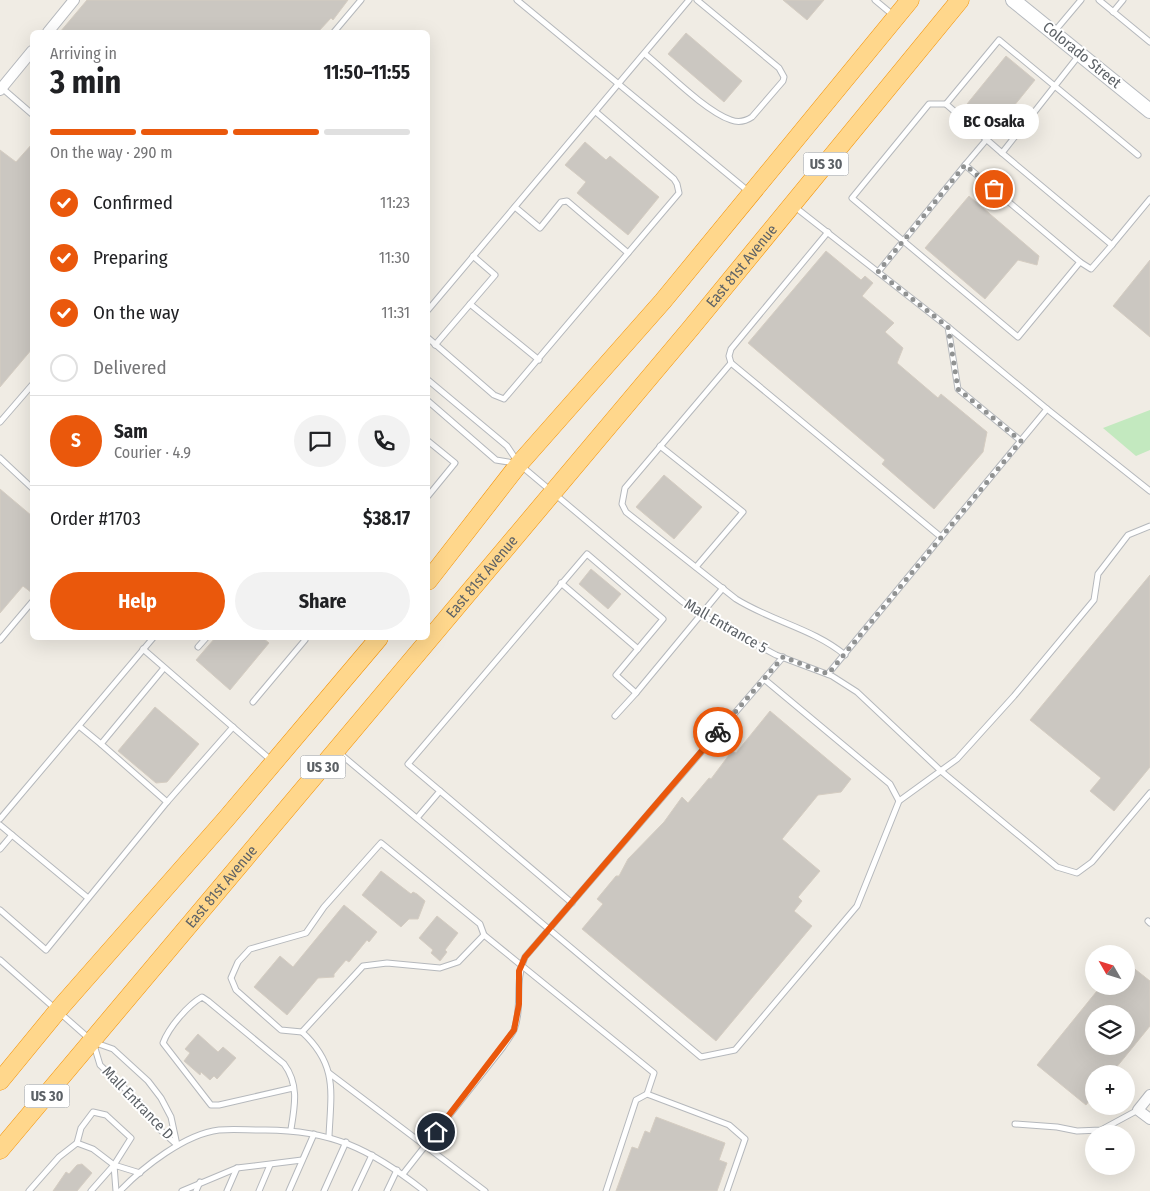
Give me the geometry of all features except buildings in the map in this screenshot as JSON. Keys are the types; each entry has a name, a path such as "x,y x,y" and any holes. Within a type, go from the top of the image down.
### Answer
{"highway":[{"name":"US 30","path":"430,578 520,464 662,301 910,0"},
{"name":"East 81st Avenue","path":"430,639 792,205 960,0"},
{"name":"US 30","path":"0,1081 58,1009 378,640"},
{"name":"East 81st Avenue","path":"0,1150 93,1042 429,640"}],"street":[{"path":"50,30 74,0"},
{"name":"Colorado Street","path":"1013,0 1150,111"},
{"path":"1,89 30,53"},
{"path":"1150,1095 1138,1110 1150,1119"}],"lane":[{"path":"336,30 361,0"},
{"path":"518,0 750,194"},
{"path":"430,308 689,0"},
{"path":"645,54 717,114 732,121 746,121 752,117 784,82 784,77 779,68 697,0"},
{"path":"875,0 896,17"},
{"path":"1053,32 1081,0"},
{"path":"1099,0 1150,42"},
{"path":"1114,12 1123,0"},
{"path":"946,104 999,40 1138,155"},
{"path":"1002,152 1080,54"},
{"path":"1,89 30,112"},
{"path":"1080,262 1018,337 852,198 929,104 946,104 1112,245"},
{"path":"430,340 499,398 508,396 679,193 674,179 596,112"},
{"path":"878,272 986,139"},
{"path":"965,165 1080,262 1091,269 1150,199"},
{"path":"515,207 540,228 561,202 567,201 628,253"},
{"path":"792,205 948,327 1150,491"},
{"path":"828,232 731,349 729,356 731,363 941,537"},
{"path":"435,345 495,275 472,256"},
{"path":"470,304 538,360"},
{"path":"948,327 958,389 1021,441"},
{"path":"731,363 625,488 622,504 626,512 754,610 813,634 832,644 846,655"},
{"name":"Mall Entrance 5","path":"430,382 508,446 520,464 683,602 701,615 783,657 828,674 857,692 942,771 1057,866 1077,874 1092,862 1150,793"},
{"path":"0,422 30,387"},
{"path":"430,402 496,460 520,464"},
{"path":"828,674 846,655 1047,409"},
{"path":"430,443 455,463 430,494"},
{"path":"660,446 743,512 696,567"},
{"path":"0,458 30,486"},
{"path":"336,751 701,1057 735,1050 857,906 899,800 942,771 956,759 1014,696 1094,600 1098,574 1128,535 1150,526"},
{"path":"572,903 408,764 586,554 663,619 616,674 636,693"},
{"path":"561,583 638,648"},
{"path":"615,716 723,588"},
{"path":"0,640 30,604"},
{"path":"0,819 150,640"},
{"path":"198,647 204,640"},
{"path":"252,702 303,640"},
{"path":"143,649 274,762"},
{"path":"403,1174 503,1047 514,1030 519,1004 519,971 525,957 783,657"},
{"path":"101,744 164,668"},
{"path":"764,679 890,784 899,800"},
{"path":"79,726 167,802"},
{"path":"0,910 46,950 167,802 233,727"},
{"path":"417,818 440,791"},
{"path":"0,825 88,898"},
{"path":"0,849 12,835"},
{"path":"329,1136 331,1089 329,1074 327,1063 316,1044 302,1032 282,1030 236,990 231,978 238,962 250,950 306,933 324,907 381,843 480,924 484,935 654,1073 646,1094 636,1100 606,1191"},
{"path":"302,1032 363,966 387,963 440,968 458,962 484,935"},
{"name":"Mall Entrance D","path":"0,960 58,1009 93,1042 113,1049 148,1081 162,1098 172,1117 177,1145"},
{"path":"291,1129 295,1105 294,1088 293,1076 284,1064 202,997 195,1000 166,1036 163,1043 211,1105 219,1105 294,1088"},
{"name":"Mall Entrance D","path":"93,1042 100,1065 141,1104 157,1127 177,1145"},
{"path":"329,1074 486,1191"},
{"path":"646,1094 729,1125 745,1139 727,1191"},
{"path":"1015,1124 1078,1131 1100,1130 1138,1110"},
{"path":"29,1191 58,1157 77,1142 81,1128 93,1112 106,1115 131,1138 114,1165 92,1191"},
{"path":"118,1191 177,1145 218,1130 291,1129 329,1136 346,1142 397,1170 420,1190"},
{"path":"289,1191 314,1134"},
{"path":"77,1142 93,1149 114,1165 140,1173"},
{"path":"324,1191 346,1142"},
{"path":"355,1191 372,1155"},
{"path":"182,1191 237,1168 302,1160"},
{"path":"114,1165 118,1191"},
{"path":"259,1191 270,1165"},
{"path":"227,1191 237,1168"},
{"path":"387,1191 397,1170"},
{"path":"196,1191 200,1182"}],"green space":[{"path":"1150,410 1150,450 1136,456 1103,428"}],"way so far":[{"path":"718,732 783,657 828,674 846,655 1021,441 958,389 948,327 878,272 965,165 994,189"}],"place":[{"name":"BC Osaka","path":"994,189"}],"route":[{"path":"436,1132 503,1047 514,1030 519,1004 519,971 525,957 718,732"}]}
